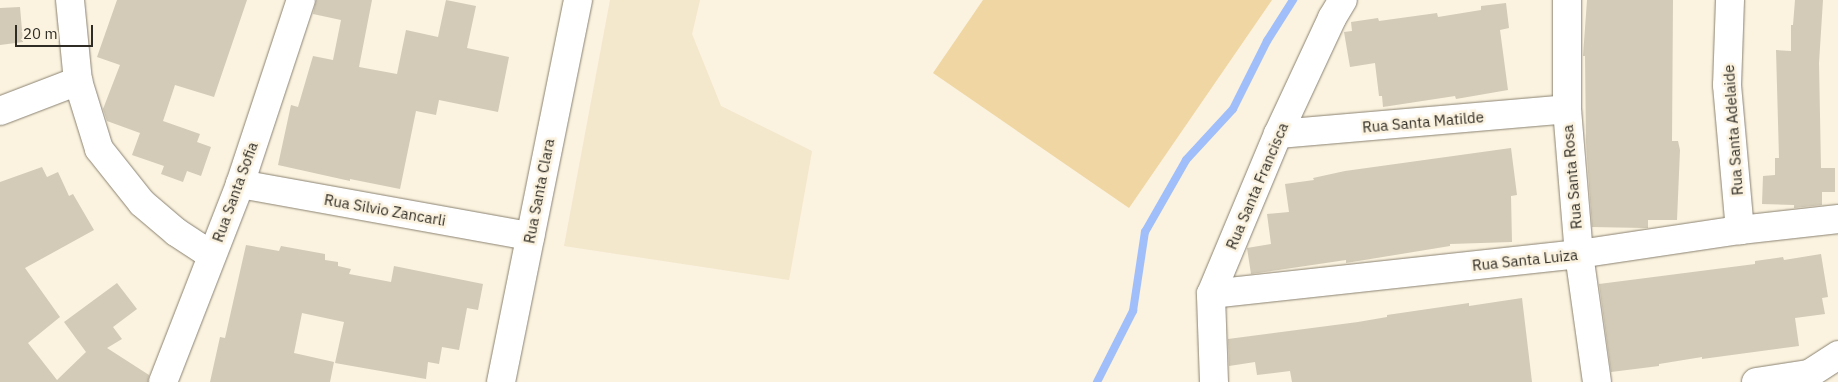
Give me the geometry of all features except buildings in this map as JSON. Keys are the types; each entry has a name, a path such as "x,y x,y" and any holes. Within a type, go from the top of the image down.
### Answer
{"street":[{"path":"70,0 78,81 99,149 142,203 176,232 211,255"},
{"name":"Rua Santa Sofia","path":"163,382 240,184 300,0"},
{"name":"Rua Santa Clara","path":"501,382 578,0"},
{"name":"Rua Santa Francisca","path":"1214,382 1211,294 1278,134 1342,0"},
{"name":"Rua Santa Rosa","path":"1567,0 1567,109 1579,254 1597,382"},
{"name":"Rua Santa Adelaide","path":"1730,0 1727,85 1740,230"},
{"path":"0,112 78,81"},
{"name":"Rua Santa Matilde","path":"1278,134 1567,109"},
{"name":"Rua Silvio Zancarli","path":"240,184 530,236"},
{"name":"Rua Santa Luiza","path":"1211,294 1579,254 1740,230 1838,219"},
{"path":"1756,382 1809,374 1838,355"}],"shaded area":[{"path":"610,0 700,0 692,34 721,106 812,151 789,280 564,246"},
{"path":"983,0 1272,0 1129,208 933,73"}],"waterway":[{"path":"1097,382 1133,311 1145,232 1186,160 1233,109 1267,41 1293,0"}]}
